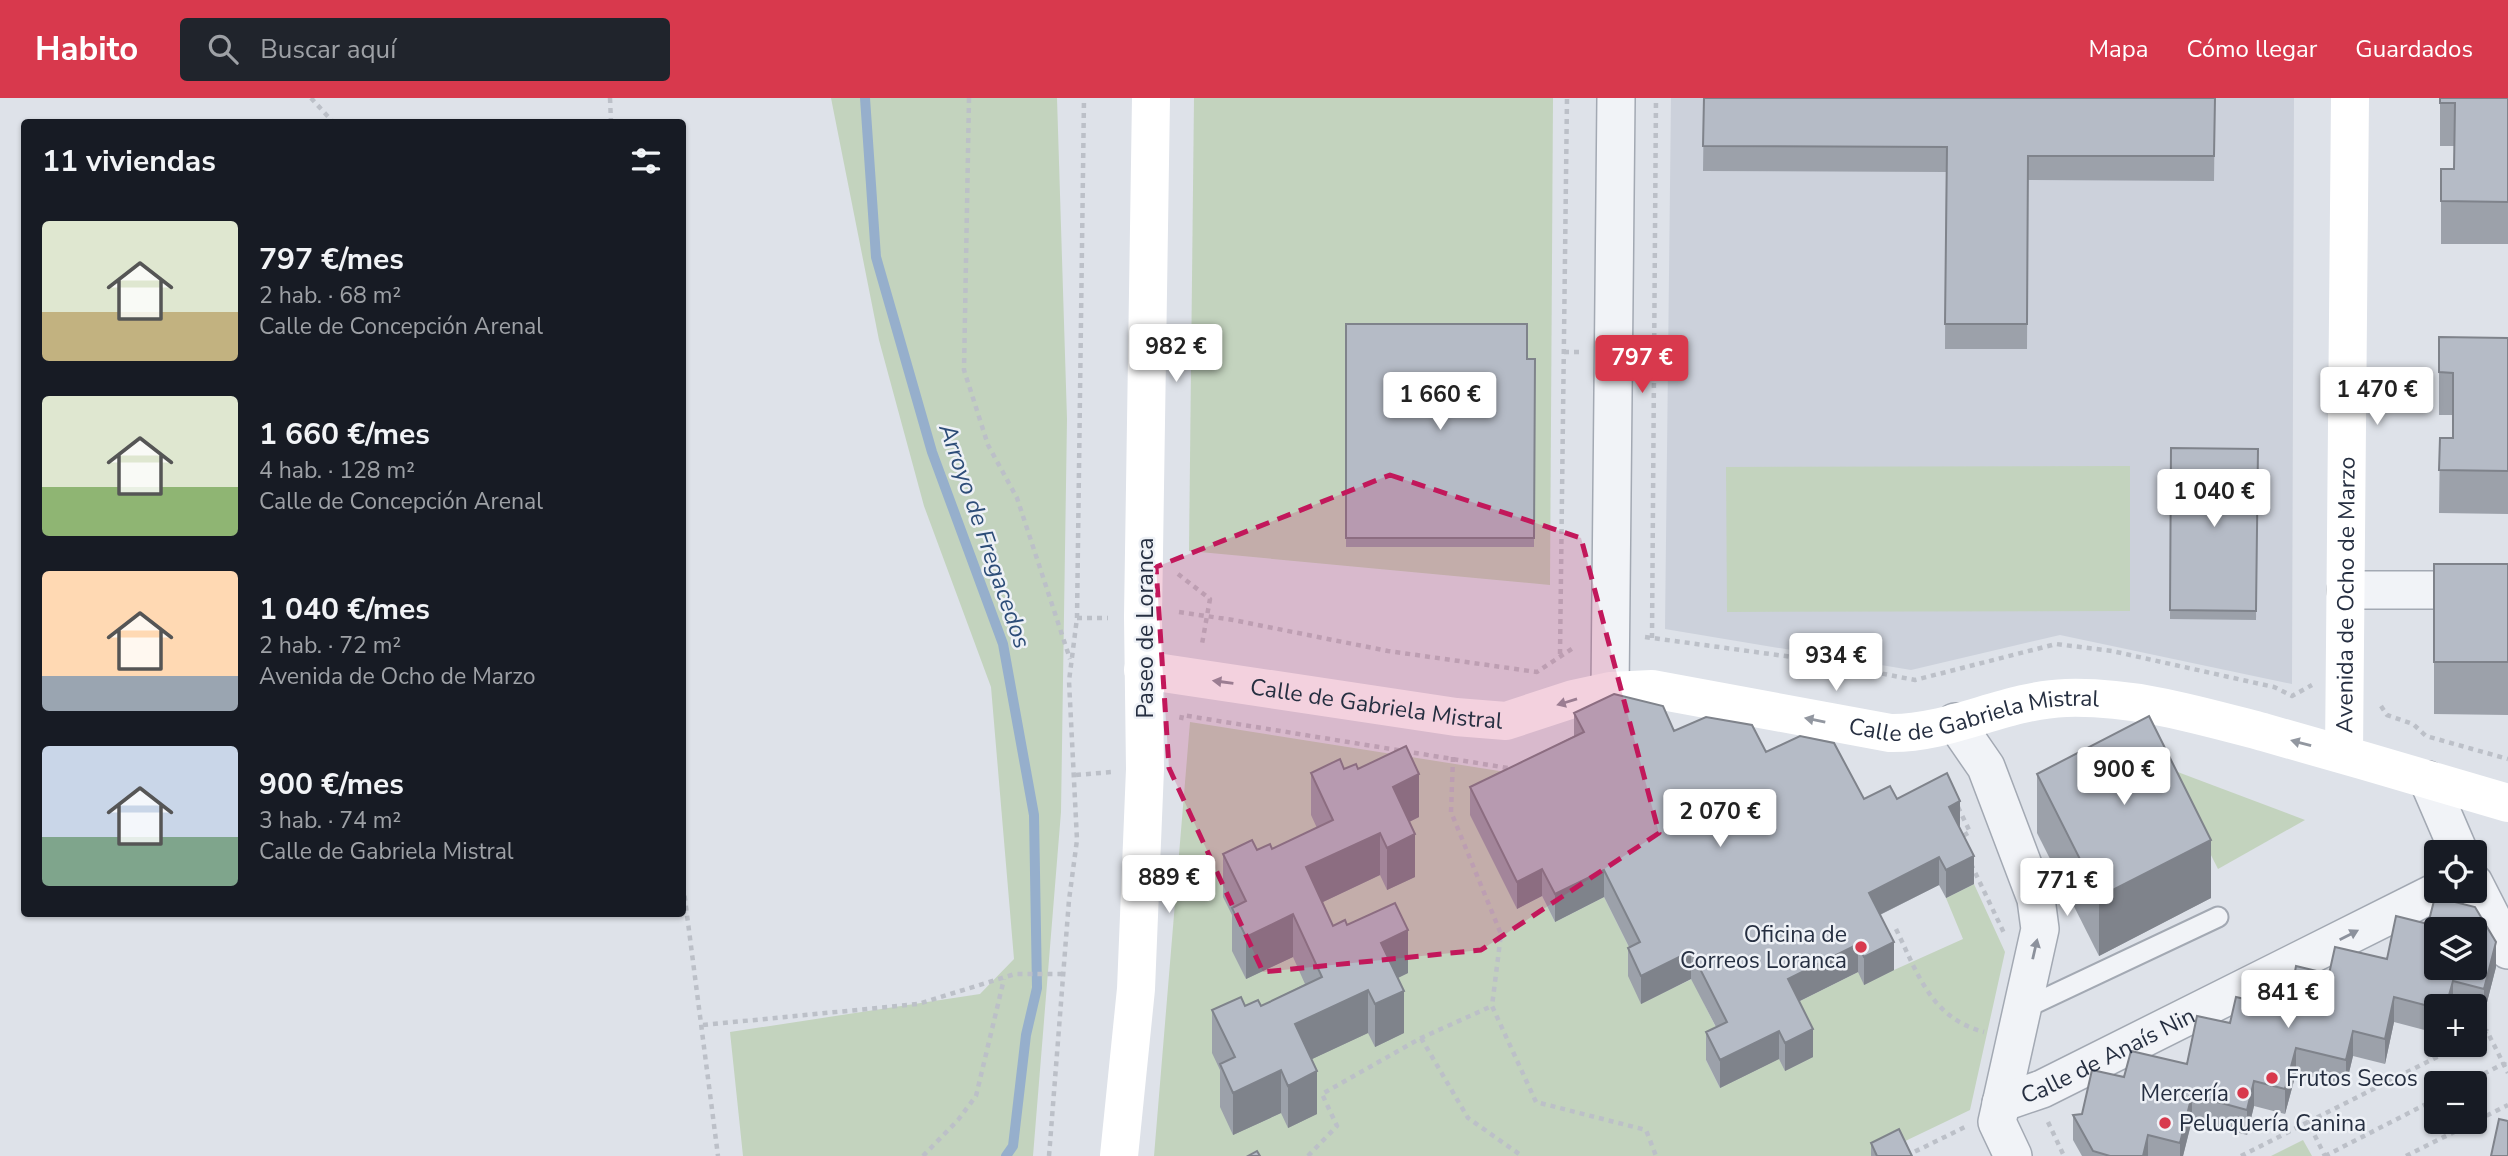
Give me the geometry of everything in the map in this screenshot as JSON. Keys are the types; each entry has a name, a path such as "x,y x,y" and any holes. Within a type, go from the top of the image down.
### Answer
{"street":[{"name":"Paseo de Loranca","path":"1119,1156 1136,989 1145,769 1143,617 1151,98"},
{"path":"1610,691 1616,98"},
{"name":"Avenida de Ocho de Marzo","path":"2344,754 2350,98"},
{"path":"2346,590 2508,590"},
{"name":"Calle de Gabriela Mistral","path":"1143,670 1456,717 1506,721 1573,699 1610,691 1653,689 1890,733 1915,733 2028,703 2065,698 2149,703 2344,754 2508,803"},
{"name":"Calle de Anaís Nin","path":"1955,722 1986,767 2036,899 2040,929 2018,1025 1981,1121"},
{"path":"2428,780 2454,840"},
{"name":"Calle de Anaís Nin","path":"1981,1121 2424,898"},
{"path":"2484,903 2508,950"},
{"name":"Calle de Anaís Nin","path":"1981,1121 2013,1156"}],"lane":[{"path":"2018,1025 2218,917"}],"path":[{"path":"312,98 330,119"},
{"path":"610,98 611,119"},
{"path":"969,98 964,370 988,445 1017,498 1072,663"},
{"path":"1049,1156 1069,900 1077,840 1076,775 1070,722 1077,618 1084,98"},
{"path":"1560,655 1567,98"},
{"path":"1652,638 1656,98"},
{"path":"1077,618 1143,617 1171,611 1233,620 1388,651 1537,672 1560,655 1611,632 1807,659 1915,680 2056,643 2112,651 2274,687 2292,696 2311,685 2345,678 2362,682 2387,715 2413,724 2426,736 2508,759"},
{"path":"1456,717 1451,813 1501,934 1492,1006 1536,1102 1646,1130 1656,1156"},
{"path":"1954,798 1970,832 1959,837 1965,850"},
{"path":"1970,862 2005,936"},
{"path":"686,905 718,1156"},
{"path":"1896,929 1930,999 1961,1026 2018,1025"},
{"path":"703,1026 918,1004 1015,974 1065,974"},
{"path":"923,1156 958,1121 976,1096 990,1024 1004,978"},
{"path":"1308,1156 1337,1126 1322,1094 1421,1038 1492,1006"},
{"path":"2487,1031 2508,1073"},
{"path":"1421,1038 1468,1118 1522,1156"},
{"path":"2241,1156 2436,1057"},
{"path":"2487,1074 2506,1065"},
{"path":"2308,1122 2325,1156 2424,1105"},
{"path":"2406,1156 2508,1105"},
{"path":"1906,1156 1981,1121"}],"highlighted area":[{"path":"1390,475 1581,538 1659,833 1481,950 1263,972 1169,768 1156,567"}],"shaded area":[{"path":"1671,98 2294,98 2292,684 2060,635 1911,670 1665,629"}],"green space":[{"path":"831,98 1057,98 1067,419 1061,812 1033,1156 743,1156 730,1032 980,994 1014,959 991,687 924,506 879,340"},
{"path":"1194,98 1553,98 1550,585 1189,551"},
{"path":"2130,466 2130,611 1727,612 1726,467"},
{"path":"1190,722 1512,773 1517,909 1542,896 1555,922 1604,897 1640,969 1641,1003 1692,979 1727,1050 1706,1060 1720,1088 1788,1007 1858,972 1894,970 1963,939 1946,898 1974,884 2005,952 1970,1110 1874,1156 1154,1156"},
{"path":"2167,768 2305,820 2218,869"},
{"path":"2303,1140 2312,1156 2271,1156"}],"building":[{"path":"1704,98 2215,98 2214,156 2028,156 2027,324 1945,324 1947,147 1703,146"},
{"path":"2440,98 2508,98 2508,202 2441,201 2441,169 2454,169 2455,103 2440,103"},
{"path":"1346,324 1527,324 1527,359 1535,359 1534,538 1346,538"},
{"path":"2439,337 2508,338 2508,471 2439,470 2440,438 2453,438 2453,373 2439,372"},
{"path":"2171,448 2258,449 2256,611 2170,610"},
{"path":"2434,564 2508,564 2508,662 2434,662"},
{"path":"1614,694 1663,706 1674,731 1706,717 1752,725 1766,752 1800,736 1834,743 1864,799 1890,786 1897,799 1947,773 1960,801 1949,807 1974,856 1946,870 1939,857 1869,893 1894,942 1864,957 1858,944 1788,979 1813,1029 1785,1043 1779,1031 1720,1060 1706,1032 1727,1022 1691,951 1641,976 1628,948 1640,942 1604,870 1555,894 1542,869 1517,882 1470,787 1584,732 1574,713"},
{"path":"2149,716 2211,840 2099,897 2037,774"},
{"path":"1406,746 1419,774 1393,787 1415,834 1387,848 1380,833 1306,867 1333,926 1345,920 1347,925 1395,903 1408,930 1381,943 1404,991 1375,1004 1368,990 1295,1024 1317,1071 1288,1086 1281,1070 1233,1093 1220,1064 1235,1057 1212,1010 1241,997 1245,1006 1258,1000 1261,1006 1322,977 1293,914 1246,937 1232,908 1246,901 1223,854 1252,840 1257,850 1270,844 1272,849 1333,820 1311,773 1340,759 1344,769 1356,764 1358,769"},
{"path":"2433,903 2459,903 2475,907 2481,917 2430,917"},
{"path":"2396,916 2424,923 2424,980 2486,980 2484,989 2453,981 2449,994 2424,994 2424,1005 2394,997 2385,1039 2353,1031 2346,1060 2296,1048 2285,1089 2254,1081 2247,1110 2192,1095 2180,1143 2148,1135 2143,1156 2110,1156 2093,1151 2073,1115 2082,1114 2092,1070 2124,1077 2131,1051 2187,1064 2197,1016 2230,1023 2236,997 2288,1009 2296,966 2329,974 2335,947 2387,959"},
{"path":"2487,927 2496,942 2487,977"},
{"path":"2499,1119 2508,1121 2508,1156 2491,1156"},
{"path":"1899,1129 1912,1156 1877,1156 1871,1143"}],"waterway":[{"name":"Arroyo de Fregacedos","path":"865,98 876,257 932,452 1003,644 1034,815 1037,988 1026,1035 1013,1146 1006,1156"}],"place":[{"name":"Oficina de Correos Loranca","path":"1861,947"},
{"name":"Frutos Secos","path":"2272,1078"},
{"name":"Mercería","path":"2243,1093"},
{"name":"Peluquería Canina","path":"2165,1123"}]}
